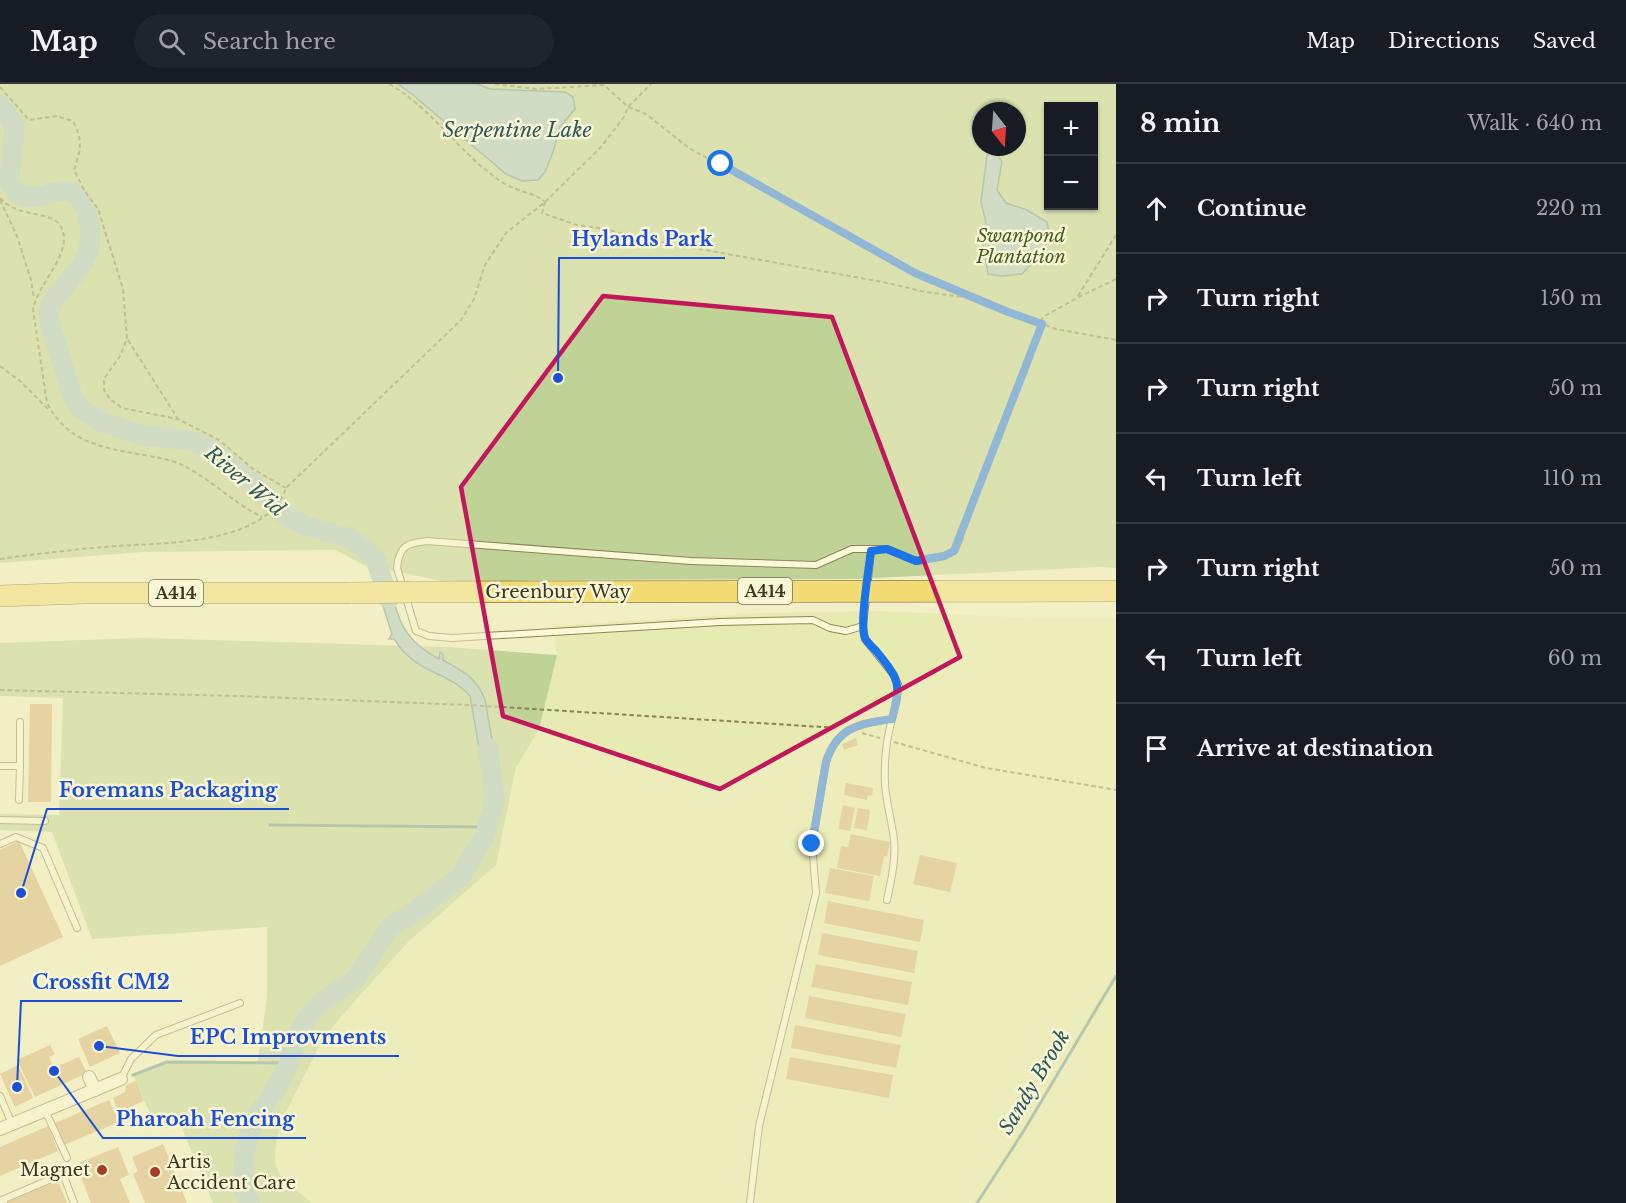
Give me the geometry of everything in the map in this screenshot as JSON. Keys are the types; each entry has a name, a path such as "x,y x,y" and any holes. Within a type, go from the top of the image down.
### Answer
{"highway":[{"name":"Greenbury Way","path":"0,596 84,593 1116,591"}],"street":[{"path":"89,1077 94,1090"},
{"path":"0,1129 121,1079"}],"lane":[{"path":"864,626 846,631 830,628 813,620 732,621 452,638 429,636 416,631 397,568 398,558 410,543 427,541 691,561 816,565 852,549 871,551 887,549 916,561 931,559 954,551 960,538"},
{"path":"871,551 866,591 865,639 894,675 899,687 886,740 885,786 894,842 892,879 887,900"},
{"path":"750,1203 759,1126 816,893 812,844 826,762 830,750 847,729 892,719"},
{"path":"19,800 20,722"},
{"path":"0,766 20,766"},
{"path":"0,820 45,821"},
{"path":"0,844 16,837 43,848 77,928"},
{"path":"121,1079 131,1059 156,1035 240,1003"},
{"path":"0,1096 12,1124"},
{"path":"45,1110 67,1158"},
{"path":"4,1203 2,1200 63,1174 74,1203"}],"path":[{"path":"389,84 408,95 461,145 471,158 494,177 515,189 538,196 545,202"},
{"path":"495,84 536,89 604,85 628,107 646,114 689,148 915,273 1008,312 1056,329 1116,340"},
{"path":"0,559 210,538 240,529 264,517 283,497 286,488 460,320 474,299 485,265 506,233 545,202 601,147 624,117 628,107 651,84"},
{"path":"0,87 29,120 56,116 73,121 79,134 81,147 74,170 84,190 98,209 123,289 127,339 120,356 104,379 104,390 110,399 122,408 178,419 219,440 253,469 286,488"},
{"path":"0,199 12,208 26,213 51,217 56,220 63,232 65,242 62,251 34,299"},
{"path":"0,199 17,236 31,280 35,333 47,403 53,414"},
{"path":"545,202 542,213 577,225 828,273 888,282 926,292 977,299"},
{"path":"1077,298 1116,235"},
{"path":"960,538 1043,317 1116,279"},
{"path":"127,339 178,419"},
{"path":"0,366 20,381 64,428 79,439 181,464 251,512 264,517"},
{"path":"0,690 469,705 816,725 847,729 986,768 1116,790"}],"highlighted area":[{"path":"603,296 832,317 960,657 720,789 503,716 461,487"}],"green space":[{"name":"Swanpond Plantation","path":"0,84 1116,84 1116,568 855,579 538,580 451,583 364,565 335,550 143,552 0,563"},
{"path":"878,611 1056,619 1116,618 1116,1203 312,1203 282,1178 276,1166 277,1137 285,1114 324,1037 407,942 496,865 516,768 539,729 557,655 552,626 759,613"},
{"path":"141,638 448,647 557,655 539,729 516,768 496,865 408,942 324,1037 285,1114 277,1137 276,1166 282,1178 312,1203 213,1203 178,1119 156,1128 133,1074 165,1061 258,1061 267,996 267,927 92,939 52,832 0,830 0,814 59,815 63,698 0,696 0,643"}],"water":[{"name":"Serpentine Lake","path":"398,84 477,84 490,89 565,92 573,97 575,109 560,127 545,172 538,180 522,181 506,174"},
{"path":"987,156 999,156 1002,162 997,190 1006,203 1027,210 1047,222 1046,245 1022,274 1002,276 988,274 983,243 987,227 981,202"},
{"path":"387,574 397,613 407,633 425,651 439,659 440,652 443,654 443,660 468,676 478,686 485,700 498,773 484,776 470,696 455,683 421,666 403,651 394,639 389,639 392,634 373,575"}],"building":[{"path":"30,704 52,704 51,802 28,802"},
{"path":"856,738 858,745 844,750 842,744"},
{"path":"846,783 873,788 872,796 868,795 867,800 844,795"},
{"path":"843,805 855,808 850,831 838,829"},
{"path":"858,808 870,810 867,830 854,828"},
{"path":"851,834 890,842 887,857 884,856 880,876 837,868 841,846 848,847"},
{"path":"19,841 63,937 0,966 0,850"},
{"path":"920,855 957,863 950,892 913,884"},
{"path":"830,868 874,876 869,901 825,893"},
{"path":"828,901 924,920 920,942 824,923"},
{"path":"822,933 918,951 914,973 818,955"},
{"path":"816,964 912,982 908,1005 811,987"},
{"path":"809,996 906,1014 901,1037 805,1018"},
{"path":"795,1025 901,1045 896,1068 791,1048"},
{"path":"107,1026 120,1053 90,1067 78,1039"},
{"path":"50,1045 55,1054 49,1057 54,1068 79,1057 87,1073 35,1097 17,1060"},
{"path":"790,1057 893,1075 889,1098 786,1079"},
{"path":"18,1065 33,1098 15,1107 0,1074"},
{"path":"136,1081 144,1101 118,1112 113,1098 125,1092 126,1085"},
{"path":"109,1100 119,1122 64,1145 55,1123"},
{"path":"48,1126 58,1151 0,1176 0,1147"},
{"name":"Artis Accident Care","path":"163,1144 187,1203 145,1203 133,1174 138,1171 132,1157"},
{"name":"Magnet","path":"118,1147 129,1175 120,1179 130,1203 91,1203 76,1164"},
{"path":"58,1181 67,1203 4,1203"}],"waterway":[{"name":"River Wid","path":"0,105 15,126 9,182 15,191 22,196 29,197 73,192 83,203 89,223 91,237 89,249 78,270 51,304 49,313 50,324 73,398 80,408 104,423 145,436 188,440 206,446 245,476 289,518 310,527 349,538 364,548 376,561 389,599"},
{"name":"River Wid","path":"250,1203 243,1189 244,1154 247,1142 256,1118 278,1085 289,1063 297,1037 309,1015 320,1004 356,978 389,928 413,913 460,877 484,838 495,800 488,748"},
{"path":"270,825 489,827"},
{"name":"Sandy Brook","path":"977,1203 1023,1132 1116,976"},
{"path":"133,1075 167,1062 289,1063"}],"place":[{"name":"Hylands Park","path":"558,378"},
{"name":"Foremans Packaging","path":"21,893"},
{"name":"EPC Improvments","path":"99,1046"},
{"name":"Pharoah Fencing","path":"54,1071"},
{"name":"Crossfit CM2","path":"17,1087"},
{"name":"Magnet","path":"102,1170"},
{"name":"Artis Accident Care","path":"155,1172"}],"route":[{"path":"721,164 915,273 1042,324 954,551 944,556 916,561 887,549 871,551 864,609 865,639 894,675 899,687 895,709 892,719 847,729 830,750 812,844"}]}
